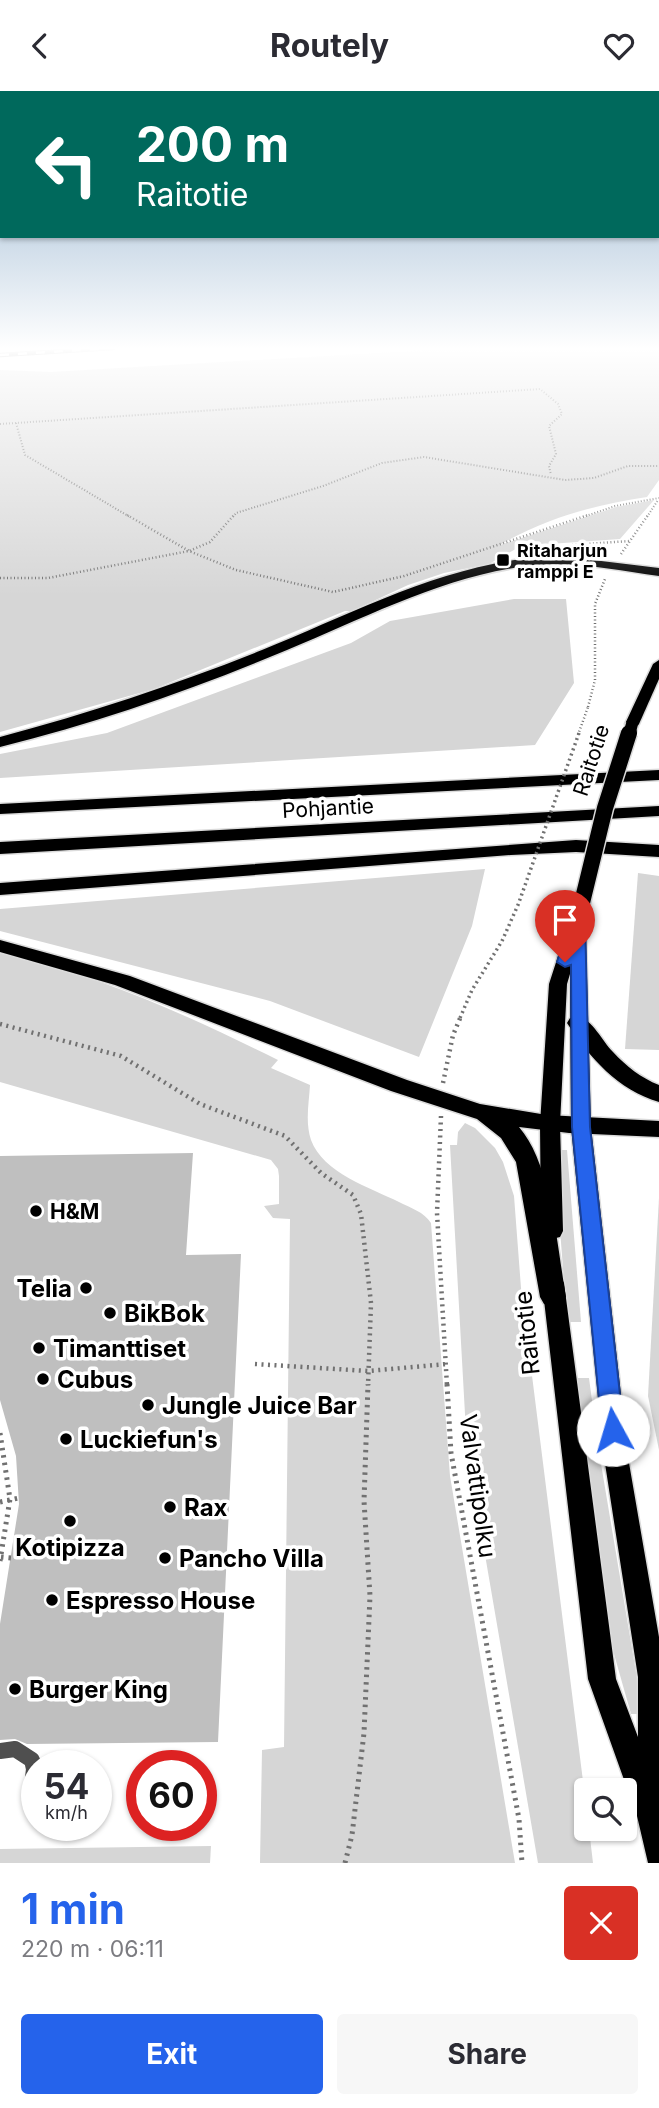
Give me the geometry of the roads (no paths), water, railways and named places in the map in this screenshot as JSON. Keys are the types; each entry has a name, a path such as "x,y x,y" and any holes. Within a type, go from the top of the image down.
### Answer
{"highway":[{"path":"0,742 139,703 281,648 389,602 471,573 499,566 561,559 659,569"},
{"name":"Pohjantie","path":"0,809 659,775"},
{"name":"Pohjantie","path":"0,848 659,811"},
{"path":"0,889 498,850 576,846 659,851"},
{"path":"0,946 53,958 143,987 375,1077 479,1111 550,1125 659,1129"},
{"path":"578,1023 608,1062 622,1075 659,1094"},
{"path":"479,1111 502,1124 525,1152 531,1171 553,1297"}],"main road":[{"name":"Raitotie","path":"659,664 632,724 605,808 578,919 558,984 550,1125 553,1297 602,1679 652,1816 659,1852"},
{"name":"Raitotie","path":"578,919 581,1127 616,1457 652,1678 652,1816"}],"lane":[{"path":"0,1751 15,1749 21,1753"}],"place":[{"name":"Ritaharjun ramppi E","path":"503,560"},
{"name":"H&M","path":"36,1211"},
{"name":"Telia","path":"86,1288"},
{"name":"BikBok","path":"110,1313"},
{"name":"Timanttiset","path":"39,1348"},
{"name":"Cubus","path":"43,1379"},
{"name":"Jungle Juice Bar","path":"148,1405"},
{"name":"Luckiefun's","path":"66,1439"},
{"name":"Rax","path":"170,1507"},
{"name":"Kotipizza","path":"70,1521"},
{"name":"Pancho Villa","path":"165,1558"},
{"name":"Espresso House","path":"52,1600"},
{"name":"Burger King","path":"15,1689"}]}
